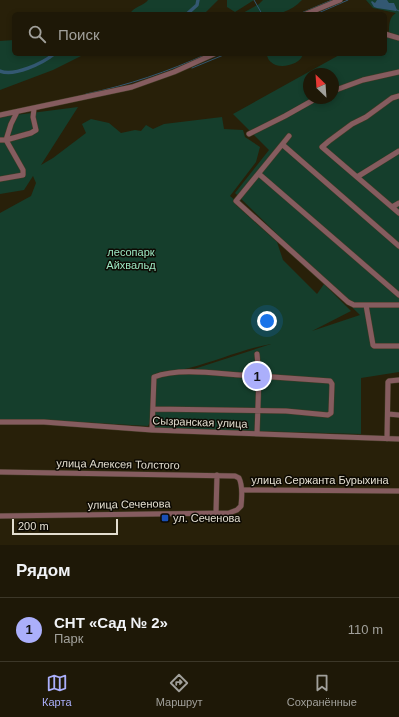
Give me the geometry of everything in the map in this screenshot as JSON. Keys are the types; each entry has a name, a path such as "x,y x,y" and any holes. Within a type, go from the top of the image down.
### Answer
{"street":[{"path":"311,12 340,0"},
{"path":"387,35 399,38"},
{"path":"0,116 132,87 174,72 210,56"},
{"path":"339,88 363,80 399,72"},
{"path":"399,96 392,98 366,117 348,127 322,147 399,213"},
{"path":"249,134 306,104"},
{"path":"0,140 6,140 34,132 37,126 33,117 34,109"},
{"path":"0,179 23,175 24,173 6,140 17,112"},
{"path":"289,136 236,201 348,302 354,305 399,305"},
{"path":"283,144 399,246"},
{"path":"357,177 399,151"},
{"path":"259,174 399,296"},
{"path":"392,207 399,203"},
{"path":"366,305 374,346 399,346"},
{"path":"257,354 259,376 257,434"},
{"path":"152,430 154,377 161,374 194,372 330,381 332,384 331,413 328,415 286,411 153,409"},
{"path":"387,439 388,382 399,380"},
{"path":"388,414 399,415"},
{"name":"Сызранская улица","path":"0,422 44,422 152,430 399,439"},
{"name":"улица Алексея Толстого","path":"0,472 235,476 239,478 242,490"},
{"path":"216,513 217,475"},
{"name":"улица Сеченова","path":"0,516 229,513 237,510 240,506 242,490"},
{"name":"улица Сержанта Бурыхина","path":"242,490 399,491"}],"green space":[{"path":"148,0 218,0 206,12 131,12"},
{"path":"227,0 254,0 235,12 227,7"},
{"path":"263,0 302,0 295,6 283,12 245,12"},
{"path":"366,0 399,0 399,36 389,32 389,24 396,13 373,8"},
{"name":"лесопарк Айхвальд","path":"387,36 399,39 399,372 361,378 361,434 150,428 150,422 148,426 46,420 0,421 0,213 31,196 36,183 33,176 24,190 0,194 0,117 78,107 41,165 53,158 86,133 82,124 91,119 109,123 121,133 135,130 141,131 146,125 153,129 164,124 222,117 224,129 243,130 245,137 260,147 256,162 230,196 236,201 236,205 277,242 283,260 317,294 324,284 351,311 312,331 360,315 235,193 269,150 233,114 303,75 303,104 339,104 339,68 316,68 337,56 387,56","holes":["271,344 191,370 153,375 162,372 189,368"]},
{"path":"12,40 12,56 81,56 53,70 0,90 0,41"},
{"path":"267,56 302,56 298,61 284,66 274,64"}],"water":[{"path":"377,0 387,0 389,3 394,3 397,10 374,7 371,2 372,1 375,3"}],"waterway":[{"path":"189,12 197,5 198,0"},
{"path":"254,0 261,12"},
{"path":"304,12 332,0"},
{"path":"321,12 348,0"},
{"path":"0,71 20,71 36,65 51,56"},
{"path":"86,94 148,77 202,56"},
{"path":"192,68 221,56"}],"place":[{"name":"СНТ «Сад № 2»","path":"257,376"},
{"name":"ул. Сеченова","path":"165,518"}]}
